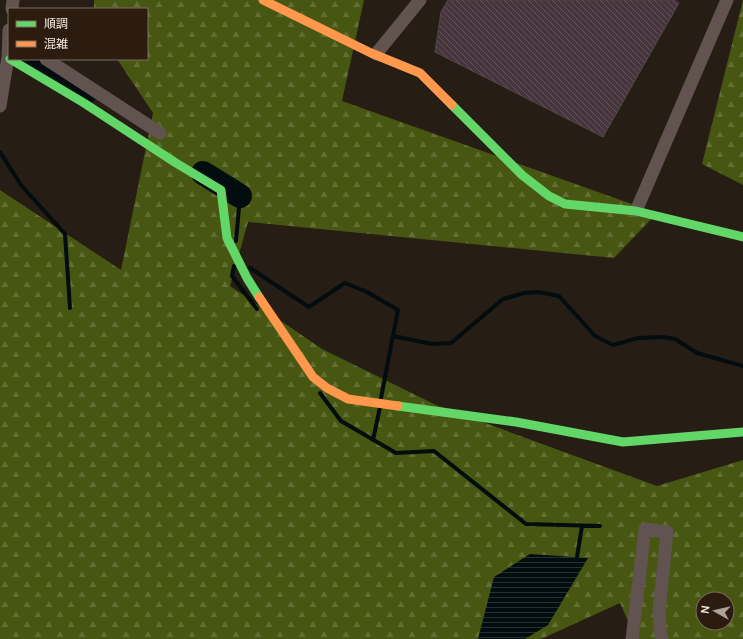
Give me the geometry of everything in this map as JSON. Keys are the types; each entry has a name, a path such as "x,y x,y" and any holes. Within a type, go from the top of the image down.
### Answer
{"street":[{"path":"263,0 376,54 420,73 522,175 549,196 564,204 636,211 743,237"},
{"path":"376,54 420,0"},
{"path":"636,211 727,0"},
{"path":"0,106 7,57 7,32"},
{"path":"12,60 84,103 176,163 221,190 227,238 247,278 313,377 327,388 348,399 516,422 624,442 743,432"},
{"path":"48,60 160,133"},
{"path":"632,639 645,529 667,532 659,611 662,639"}],"green space":[{"path":"94,0 364,0 342,101 657,213 614,258 248,222 230,286 322,349 436,405 657,486 743,460 743,639 636,639 620,603 541,639 0,639 0,190 121,270 153,113 118,60 148,60 148,8 94,8"},
{"path":"743,0 743,185 702,164"}],"shaded area":[{"path":"530,554 588,558 548,625 525,639 478,639 494,577"}],"building":[{"path":"448,0 674,0 679,3 603,137 435,52 441,12"}],"waterway":[{"path":"29,60 45,68 84,94"},
{"path":"0,152 21,185 65,234 70,308"},
{"path":"203,173 240,196"},
{"path":"236,241 240,196"},
{"path":"234,266 232,276 257,309"},
{"path":"250,268 309,307 345,283 367,292 398,310 381,398"},
{"path":"393,336 432,344 451,343 503,299 524,293 539,292 559,296 595,336 613,345 638,338 662,337 675,339 697,353 743,366"},
{"path":"320,393 341,421 396,453 434,451 526,524 600,526"},
{"path":"373,440 380,407"},
{"path":"577,557 582,526"}],"traffic: fast":[{"path":"12,60 84,103 176,163 221,190 227,238 247,278 259,297"},
{"path":"452,105 522,175 549,196 565,204 636,211 743,237"},
{"path":"398,406 516,422 623,442 743,432"}],"traffic: slow":[{"path":"263,0 371,53 420,73 452,105"},
{"path":"259,297 313,377 327,388 348,399 398,406"}]}
